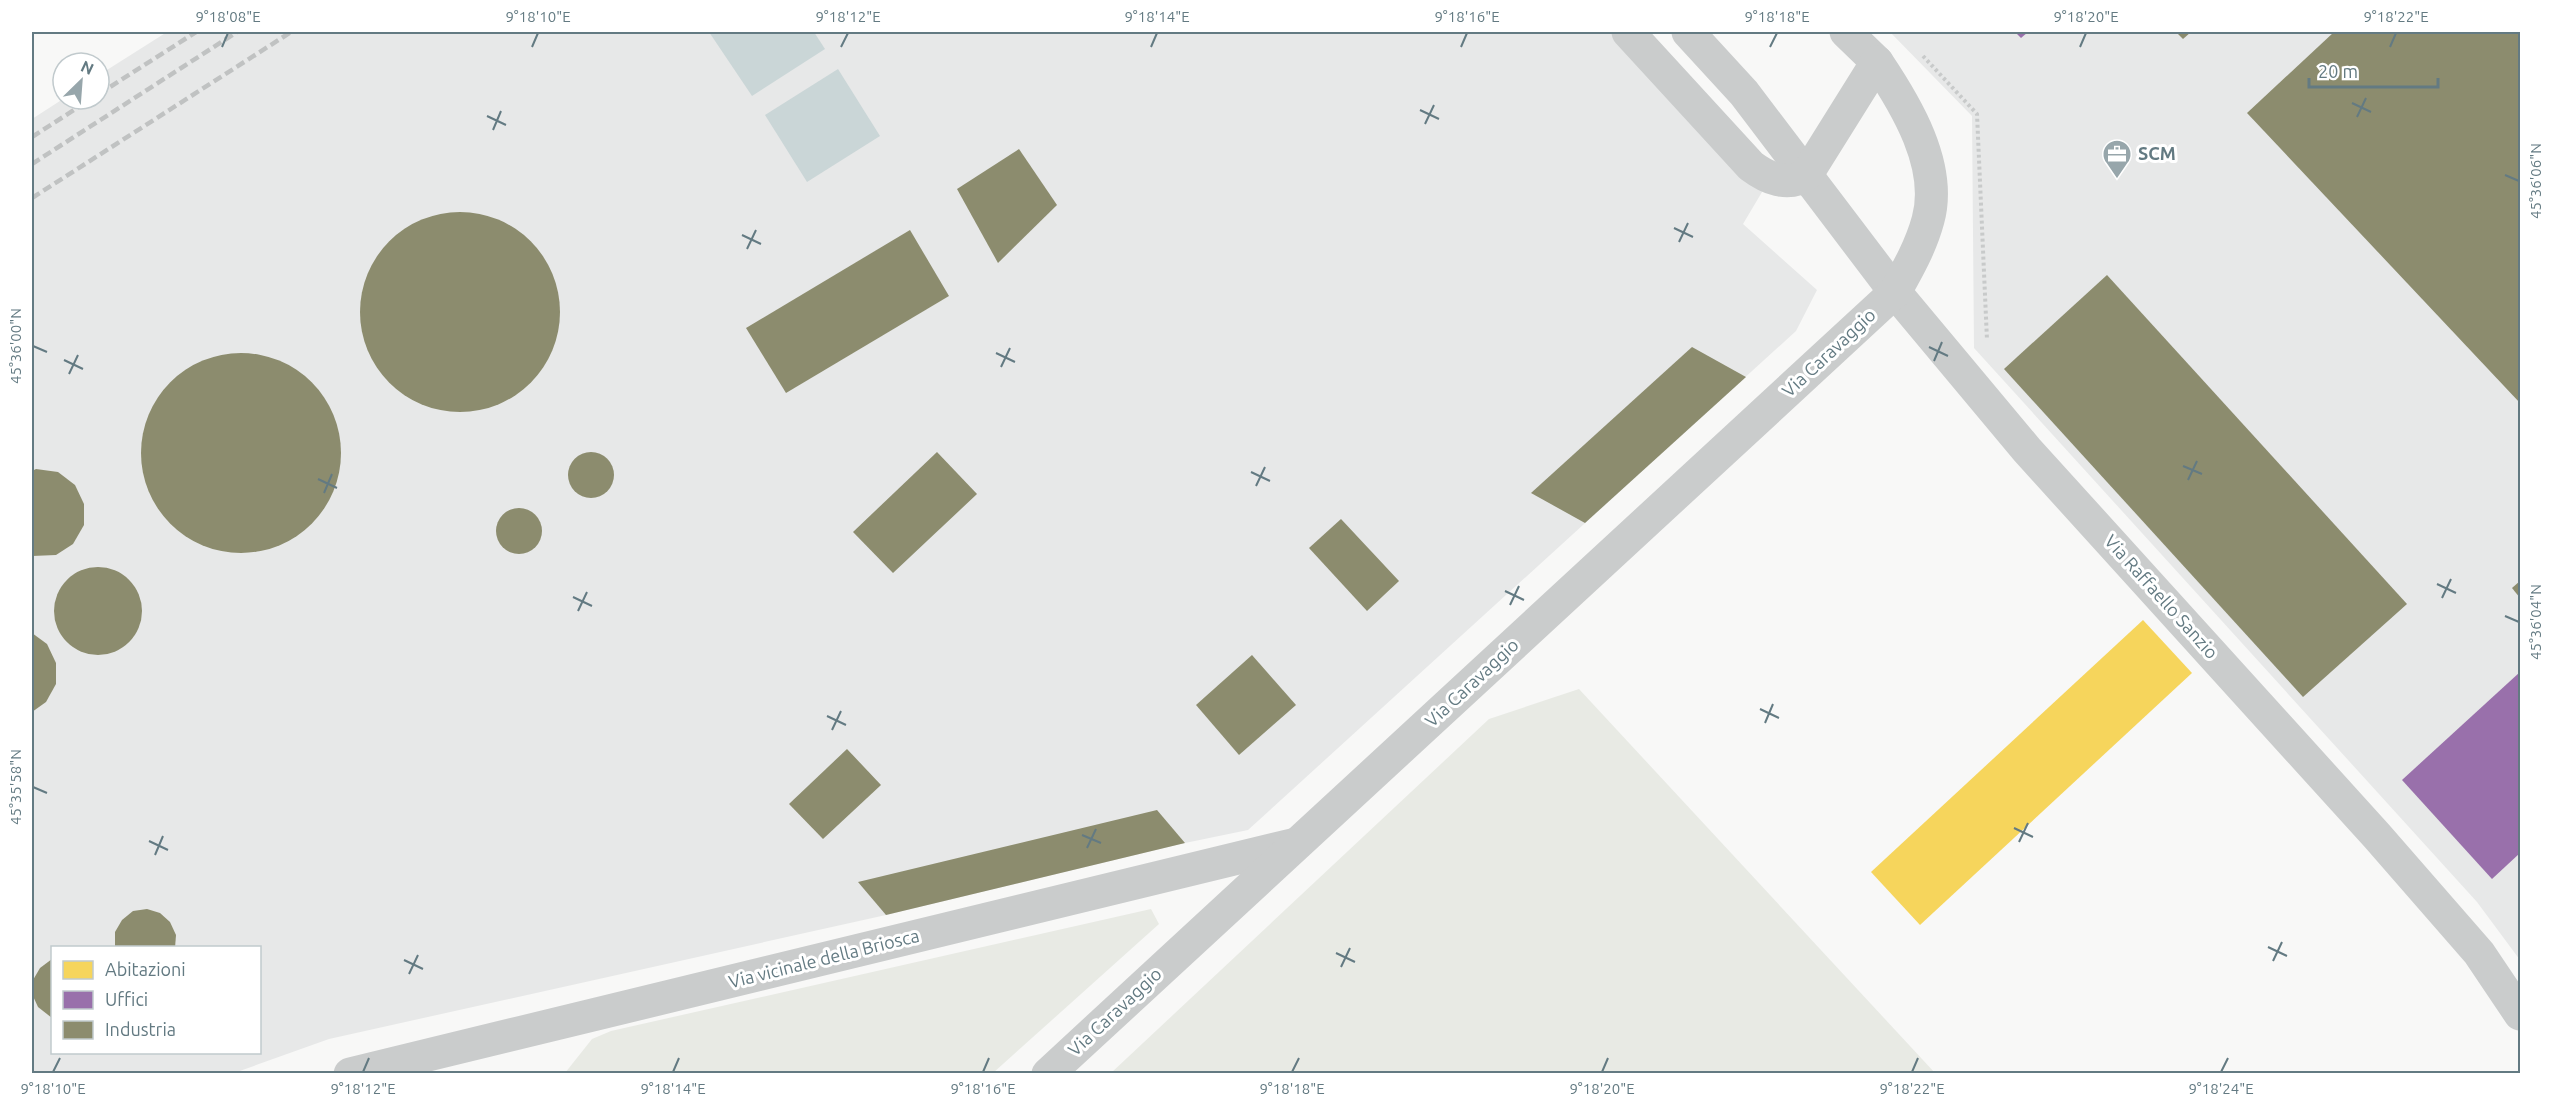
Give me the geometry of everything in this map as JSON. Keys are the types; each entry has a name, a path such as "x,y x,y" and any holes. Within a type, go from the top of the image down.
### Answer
{"street":[{"path":"1628,32 1751,166 1775,180 1799,180 1807,174 1877,62"},
{"name":"Via Raffaello Sanzio","path":"1688,32 1744,93 1895,292 2027,450 2377,836 2479,953 2520,1014"},
{"path":"1846,32 1877,62 1899,95 1911,118 1929,176 1928,219 1920,242 1895,292"},
{"name":"Via Caravaggio","path":"1048,1074 1895,292"},
{"name":"Via vicinale della Briosca","path":"350,1074 433,1065 1297,844"}],"shaded area":[{"path":"167,32 1620,32 1765,187 1743,224 1817,290 1796,331 1248,830 886,915 329,1039 234,1073 32,1074 32,119 51,107 51,111 111,111 111,67"},
{"path":"709,32 814,32 825,49 752,96"},
{"path":"1890,32 2520,32 2520,960 2477,902 1974,348 1972,116"},
{"path":"838,69 880,136 807,182 765,115"},
{"path":"1579,689 1935,1073 1111,1073 1489,719"},
{"path":"1151,909 1159,924 993,1073 565,1073 592,1039 611,1031"}],"building: Abitazioni":[{"path":"2143,620 2192,673 1920,925 1871,872"}],"building: Uffici":[{"path":"2015,32 2028,32 2021,38"},
{"path":"2520,672 2520,853 2492,879 2402,780"}],"building: Industria":[{"path":"2176,32 2191,32 2183,39"},
{"path":"2334,32 2520,32 2520,403 2247,113"},
{"path":"1019,149 1057,205 998,263 957,189"},
{"path":"450,212 470,212 498,219 524,234 538,248 553,274 560,302 560,322 553,350 538,376 524,390 489,408 470,412 450,412 422,405 396,390 382,376 364,341 360,322 360,302 367,274 382,248 396,234 431,216"},
{"path":"910,230 949,296 786,393 746,328"},
{"path":"2107,275 2407,604 2303,697 2004,369"},
{"path":"1692,347 1746,377 1585,523 1531,493"},
{"path":"231,353 251,353 279,360 305,375 319,389 334,415 341,443 341,463 334,491 319,517 305,531 270,549 251,553 231,553 203,546 177,531 163,517 145,482 141,463 141,443 148,415 163,389 177,375 212,357"},
{"path":"591,452 607,459 614,475 607,491 591,498 575,491 568,475 575,459"},
{"path":"937,452 977,494 893,573 853,532"},
{"path":"36,469 58,472 75,485 84,504 84,525 73,544 56,555 32,556 32,471"},
{"path":"519,508 535,515 542,531 535,547 519,554 503,547 496,531 503,515"},
{"path":"1341,519 1399,581 1367,611 1309,548"},
{"path":"98,567 115,571 129,580 138,594 142,611 138,628 129,642 115,651 98,655 81,651 67,642 58,628 54,611 58,594 67,580 81,571"},
{"path":"2520,581 2520,598 2512,588"},
{"path":"32,633 47,644 56,663 56,684 46,702 32,712"},
{"path":"1252,655 1296,705 1239,755 1196,705"},
{"path":"847,749 881,785 823,839 789,804"},
{"path":"1157,810 1185,843 886,915 858,882"},
{"path":"147,909 160,913 170,922 176,935 175,946 115,946 115,932 122,920 133,911"},
{"path":"51,960 51,1017 38,1007 32,994 33,980 40,968"}],"railway":[{"path":"111,86 196,32"},
{"path":"32,164 237,32"},
{"path":"32,198 291,32"},
{"path":"32,137 72,111"}],"place":[{"name":"SCM","path":"2117,180"}]}
